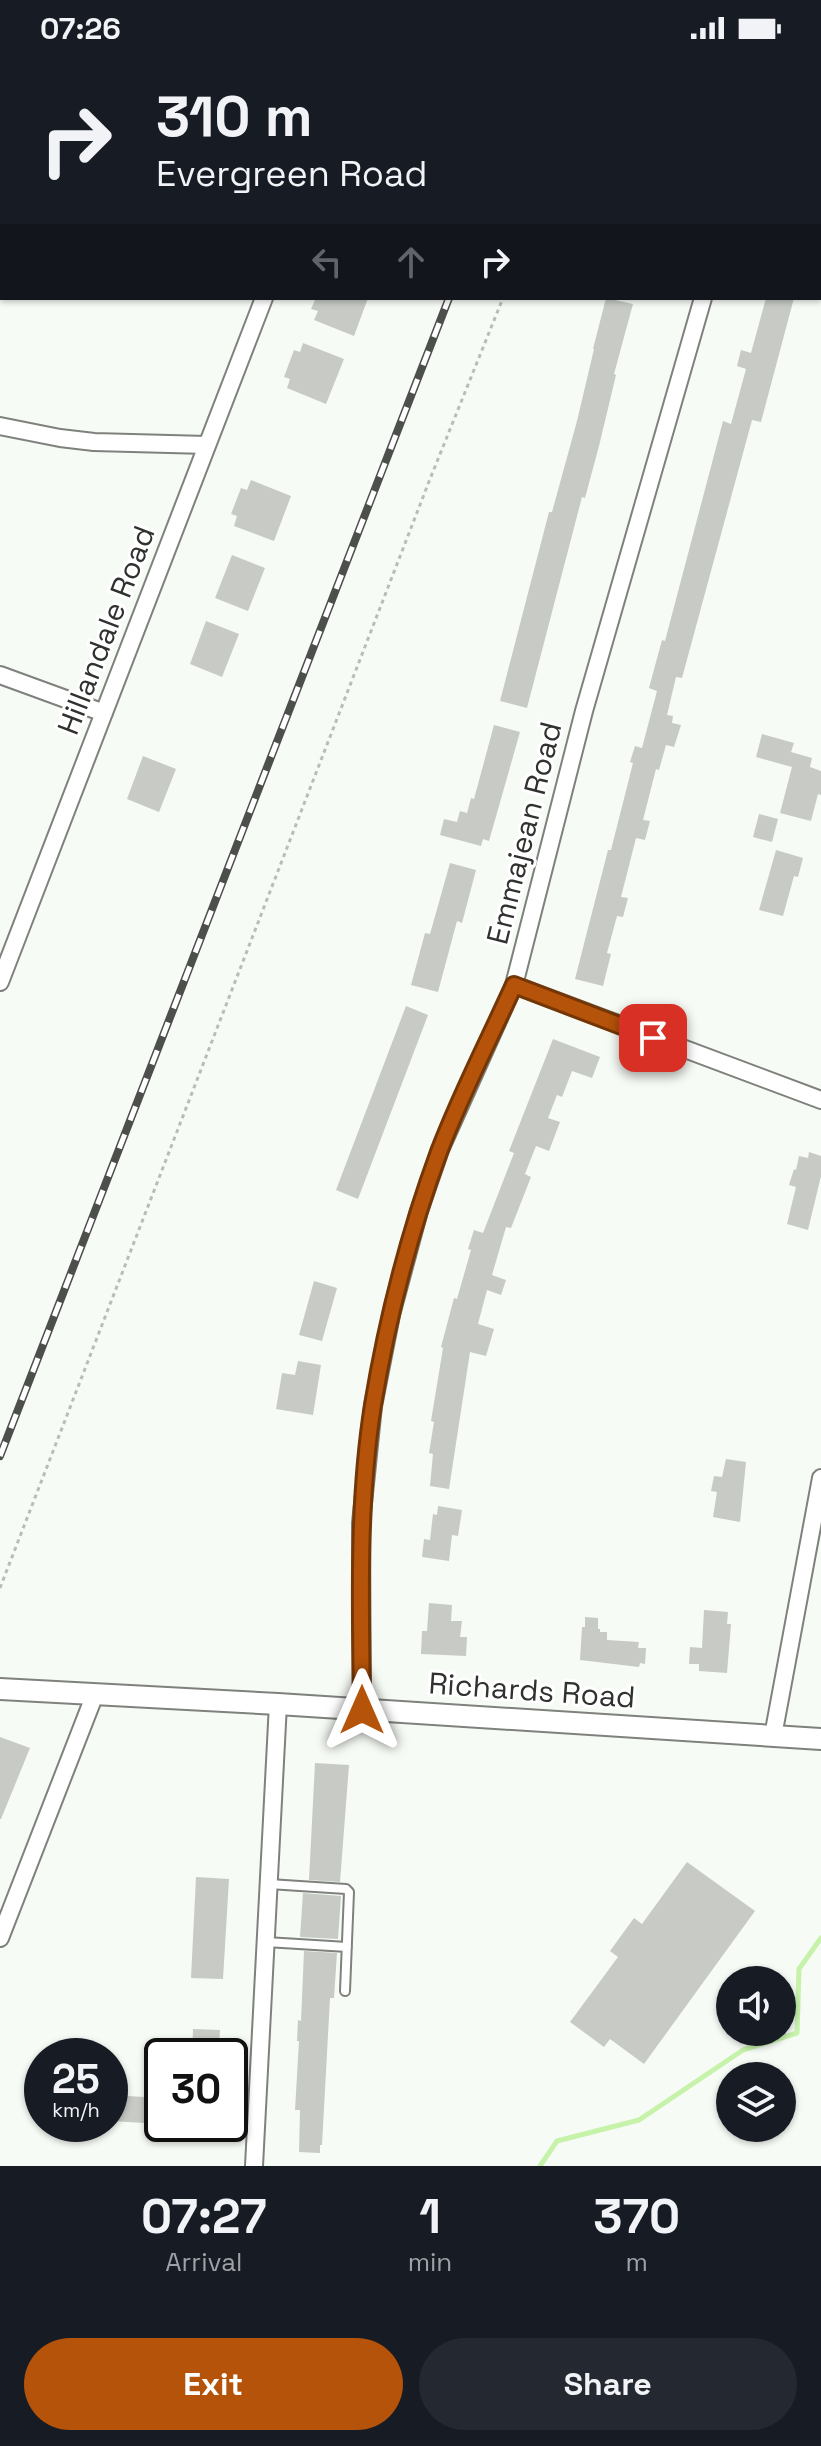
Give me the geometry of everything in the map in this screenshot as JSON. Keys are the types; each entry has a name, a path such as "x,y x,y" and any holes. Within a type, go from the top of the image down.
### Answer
{"street":[{"name":"Hillandale Road","path":"0,982 5,955 104,713 263,300"},
{"name":"Emmajean Road","path":"362,1710 361,1523 373,1406 391,1315 419,1211 440,1150 514,985 584,711 702,300"},
{"path":"0,426 94,442 207,445"},
{"path":"0,675 104,713"},
{"path":"514,985 821,1100"},
{"path":"773,1736 821,1478"},
{"name":"Richards Road","path":"0,1689 821,1739"},
{"path":"0,1938 95,1694"},
{"path":"254,2166 278,1704"}],"lane":[{"path":"269,1884 348,1891 345,1991"},
{"path":"266,1942 347,1947"}],"path":[{"path":"0,1588 502,300"}],"building":[{"path":"315,300 367,300 354,336 314,320 318,311 311,309"},
{"path":"605,300 633,304 599,446 585,498 582,497 527,708 500,701 549,512 552,512 577,421"},
{"path":"765,300 793,300 761,422 752,420 682,678 676,677 667,715 673,716 672,723 681,725 674,747 666,745 659,770 656,769 643,820 650,821 645,840 636,838 621,897 628,898 623,917 617,916 607,953 611,954 603,986 575,979 608,850 611,850 633,763 630,762 635,746 642,748 657,691 649,688 662,640 665,641 723,421 731,424 746,369 737,366 741,350 751,353"},
{"path":"303,343 344,359 326,404 287,388 290,379 284,377 294,350 300,352"},
{"path":"251,480 291,496 274,541 234,526 237,516 231,514 241,488 247,490"},
{"path":"232,555 265,568 248,611 215,598"},
{"path":"206,621 239,634 222,677 190,664"},
{"path":"494,725 520,732 489,841 483,839 481,846 440,835 444,819 457,822 460,811 467,813 471,798 474,799"},
{"path":"762,734 794,743 791,752 812,758 810,767 821,771 821,795 818,794 811,821 780,813 792,767 756,757"},
{"path":"143,756 176,769 159,812 127,799"},
{"path":"759,814 778,819 772,842 753,837"},
{"path":"776,850 803,858 798,877 794,876 783,916 759,910"},
{"path":"450,863 476,870 462,923 457,921 438,992 411,985 425,933 430,934"},
{"path":"406,1006 428,1015 358,1199 336,1190"},
{"path":"553,1039 600,1057 592,1078 572,1071 562,1097 557,1095 548,1118 560,1122 549,1151 536,1146 525,1174 531,1177 511,1228 506,1227 492,1275 506,1280 501,1295 487,1290 478,1324 494,1329 486,1356 470,1352 449,1489 430,1486 433,1454 429,1453 434,1422 431,1421 441,1347 454,1298 457,1299 474,1230 483,1233 514,1153 509,1151"},
{"path":"809,1152 821,1156 821,1176 808,1230 787,1224 796,1187 789,1185 799,1156 808,1158"},
{"path":"314,1281 337,1288 322,1341 299,1335"},
{"path":"298,1361 321,1365 313,1415 276,1409 282,1373 295,1375"},
{"path":"726,1459 746,1462 740,1522 713,1517 717,1492 711,1491 714,1476 722,1477"},
{"path":"438,1506 462,1510 458,1536 452,1535 449,1561 422,1557 424,1539 430,1540 433,1514 437,1515"},
{"path":"429,1603 452,1605 451,1621 462,1621 460,1637 467,1637 466,1656 421,1654 422,1631 427,1631"},
{"path":"704,1610 728,1612 727,1624 731,1624 727,1673 699,1671 699,1664 689,1664 690,1647 702,1648"},
{"path":"585,1617 598,1618 598,1629 607,1632 607,1640 639,1642 638,1648 646,1648 645,1664 640,1663 639,1667 580,1660"},
{"path":"0,1737 30,1748 1,1819 0,1819"},
{"path":"315,1763 349,1765 340,1882 309,1880"},
{"path":"687,1862 755,1911 644,2064 610,2039 604,2047 570,2022 618,1957 610,1951 634,1918 642,1924"},
{"path":"196,1877 229,1879 223,1979 191,1978"},
{"path":"303,1893 341,1896 338,1939 300,1937"},
{"path":"304,1951 337,1953 334,1998 330,1998 320,2153 299,2152 300,2110 295,2110"},
{"path":"193,2029 220,2030 219,2038 193,2038"},
{"path":"128,2096 144,2097 144,2123 128,2122"}],"waterway":[{"path":"540,2166 557,2141 639,2120 743,2050 797,2033 799,1969 821,1938"}],"railway":[{"path":"0,1456 448,300"}],"route":[{"path":"362,1710 361,1523 373,1406 391,1315 419,1211 440,1150 514,985 653,1038"}]}
